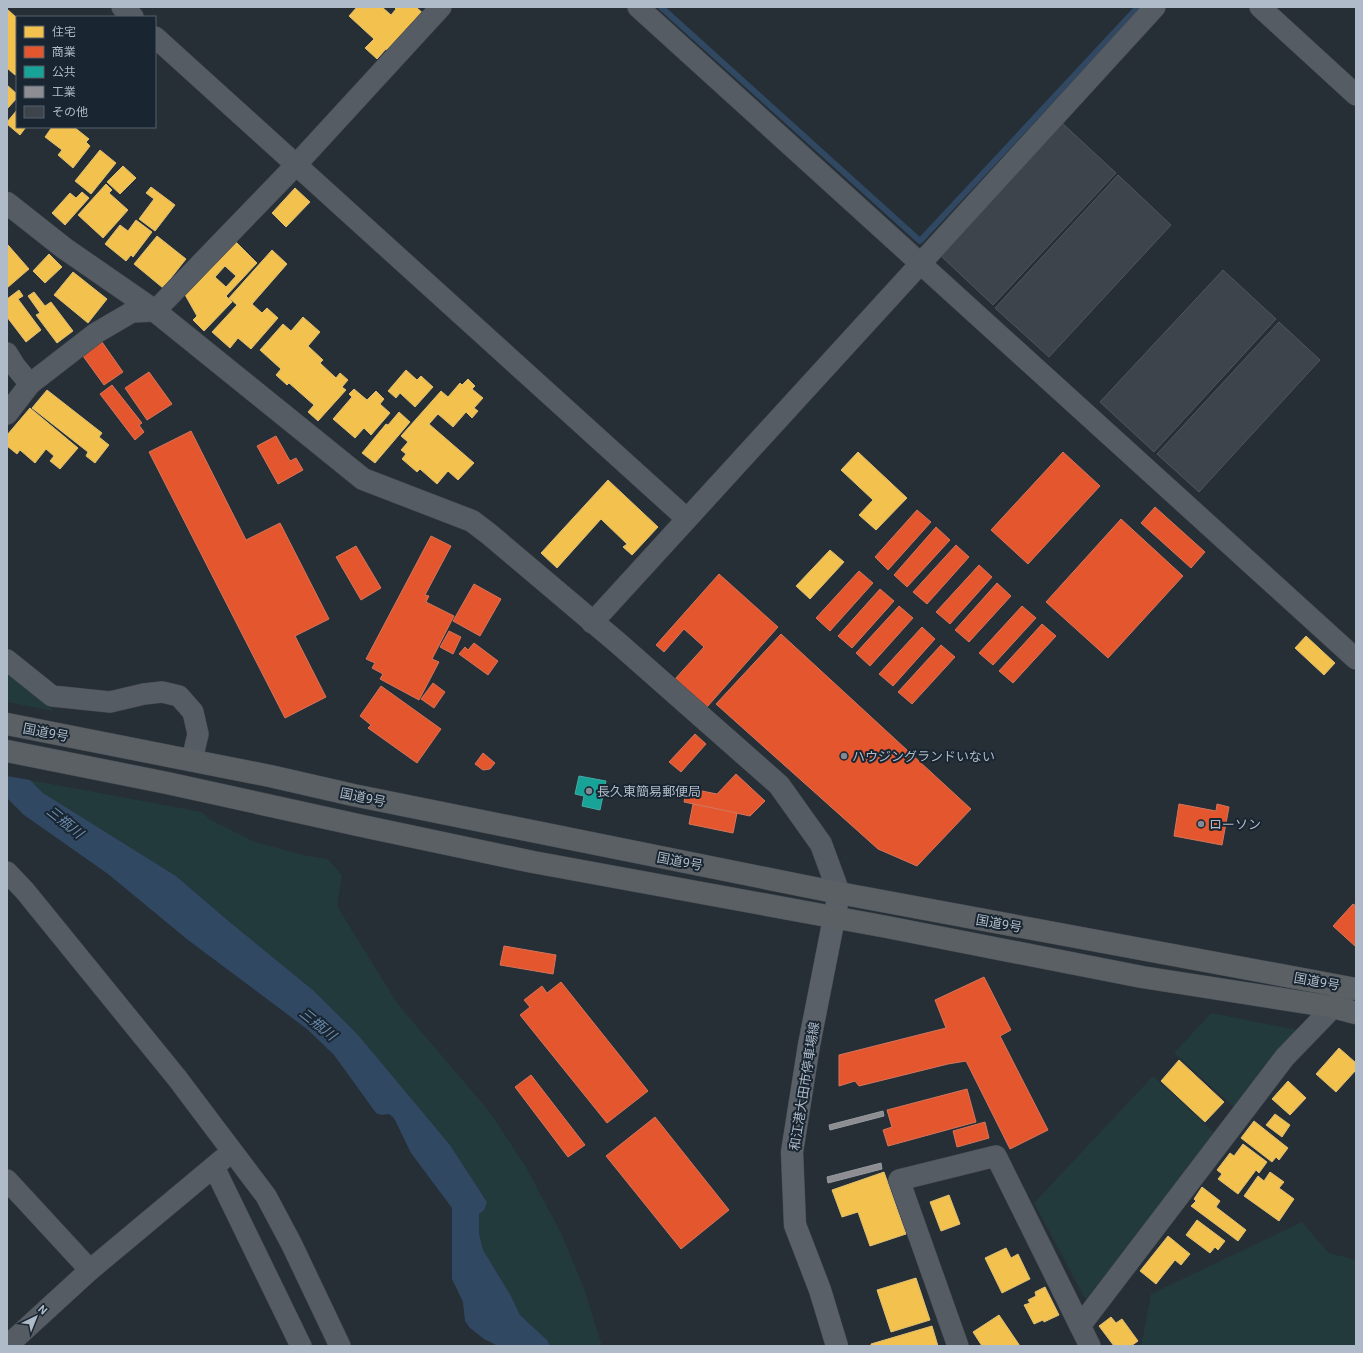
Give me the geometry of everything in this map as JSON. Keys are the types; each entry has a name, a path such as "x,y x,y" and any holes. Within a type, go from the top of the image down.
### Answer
{"highway":[{"name":"国道9号","path":"7,724 192,760 270,776 353,796 839,894 1355,986"},
{"name":"国道9号","path":"7,751 167,783 533,862 1142,977 1356,1013"}],"main road":[{"name":"和江港大田市停車場線","path":"837,1346 820,1290 796,1226 792,1152 809,1045 839,894"}],"street":[{"path":"122,7 132,16"},
{"path":"7,414 30,384 96,333 132,312 155,311 295,166 441,7"},
{"path":"638,7 919,264 1356,659"},
{"path":"592,623 1155,7"},
{"path":"1260,7 1356,96"},
{"path":"156,38 295,166 687,520"},
{"path":"7,203 64,248 155,311 363,479 472,521 489,534 592,623 618,643 779,785 821,844 839,894"},
{"path":"7,353 15,366 30,384"},
{"path":"7,660 52,696 110,702 144,694 162,692 179,696 193,712 198,734 192,760"},
{"path":"7,872 25,891 172,1072 233,1150 266,1196 292,1245 340,1346"},
{"path":"1080,1326 1284,1057 1355,986"},
{"path":"7,1346 90,1270 233,1150"},
{"path":"958,1346 899,1180 996,1156 1090,1346"},
{"path":"214,1167 301,1346"},
{"path":"7,1180 90,1270"}],"green space":[{"path":"7,672 54,711 7,702"},
{"path":"30,780 202,812 209,819 255,842 303,855 328,859 342,875 337,906 397,1003 489,1111 526,1167 561,1233 584,1288 602,1346 550,1346 547,1340 520,1315 511,1296 483,1250 479,1233 479,1213 487,1202 450,1145 358,1036 314,991 176,876 43,793"},
{"path":"1211,1013 1298,1030 1237,1110 1174,1053"},
{"path":"1153,1076 1216,1134 1089,1306 1034,1203"},
{"path":"1302,1222 1329,1253 1356,1260 1356,1346 1141,1346 1151,1294"}],"water":[{"name":"三瓶川","path":"7,776 30,780 43,793 176,876 314,991 358,1035 450,1145 487,1202 484,1210 479,1214 479,1233 483,1250 511,1296 520,1315 547,1340 550,1346 498,1346 484,1339 470,1328 465,1321 463,1302 452,1279 452,1208 411,1153 394,1118 389,1114 381,1115 376,1113 334,1055 307,1029 188,940 108,874 24,815 7,798"}],"building: 住宅":[{"path":"357,7 363,7 365,9 367,7 382,7 391,15 396,9 394,7 416,7 426,16 391,53 386,49 377,59 365,48 374,39 349,16"},
{"path":"7,9 16,17 16,74 7,68"},
{"path":"7,85 16,93 16,99 7,109"},
{"path":"16,111 16,128 25,128 20,135 7,124"},
{"path":"51,128 75,128 89,139 86,142 90,146 73,168 58,155 62,150 45,137"},
{"path":"100,150 116,163 91,194 75,181"},
{"path":"123,166 136,178 120,194 107,182"},
{"path":"106,184 112,190 109,193 128,210 103,238 78,215"},
{"path":"151,187 175,205 155,231 139,219 154,199 146,193"},
{"path":"295,188 310,202 286,227 272,213"},
{"path":"82,192 89,198 65,225 52,213 70,193 76,198"},
{"path":"136,220 152,232 133,257 131,255 126,261 105,244 120,225 128,231"},
{"path":"157,236 186,259 163,288 134,264"},
{"path":"234,240 257,263 226,296 232,302 204,331 193,320 197,316 184,293","holes":["225,266 236,276 226,287 215,277"]},
{"path":"8,245 29,269 7,288 7,246"},
{"path":"272,250 287,264 252,304 262,313 267,308 278,318 251,349 238,338 230,348 212,332 237,305 229,298"},
{"path":"49,254 62,267 45,283 33,271"},
{"path":"73,272 107,299 88,323 54,295"},
{"path":"19,290 23,296 18,299 41,330 26,342 7,317 7,299"},
{"path":"34,292 45,306 51,302 73,331 57,343 36,315 40,313 28,296"},
{"path":"303,317 320,332 308,346 323,360 320,363 336,378 340,373 348,380 342,387 346,390 318,421 308,412 314,405 289,383 287,385 276,375 281,369 260,350 283,324 291,331"},
{"path":"406,370 417,380 421,376 433,387 415,407 400,393 396,398 388,391"},
{"path":"468,379 475,386 472,389 483,398 474,408 478,411 472,418 466,412 453,427 438,414 429,424 474,463 458,480 448,471 437,484 420,469 417,472 402,459 406,454 401,450 408,442 401,436 441,391 448,397 460,383 462,385"},
{"path":"354,389 367,400 376,391 384,399 380,404 390,413 371,435 364,428 355,438 333,419 352,397 349,394"},
{"path":"47,390 102,433 99,437 109,445 95,463 86,456 88,452 32,408"},
{"path":"30,408 78,448 60,469 50,461 54,456 46,449 35,463 20,450 17,454 7,446 7,435"},
{"path":"399,412 410,422 375,463 362,453 386,424 388,425"},
{"path":"858,452 907,498 876,530 859,515 873,500 841,470"},
{"path":"608,480 658,527 632,555 623,547 627,544 601,519 557,568 541,553"},
{"path":"830,550 844,562 810,599 796,586"},
{"path":"1306,636 1335,663 1324,675 1295,648"},
{"path":"1339,1048 1356,1063 1356,1070 1336,1092 1316,1074"},
{"path":"1179,1060 1224,1102 1205,1122 1161,1081"},
{"path":"1288,1081 1306,1098 1290,1115 1272,1099"},
{"path":"1275,1114 1290,1125 1282,1137 1266,1125"},
{"path":"1254,1121 1288,1148 1279,1160 1276,1157 1272,1162 1241,1138"},
{"path":"1243,1144 1267,1162 1259,1173 1256,1170 1238,1194 1218,1179 1222,1174 1217,1170 1230,1153 1234,1156"},
{"path":"884,1172 906,1234 870,1246 858,1212 842,1217 832,1190"},
{"path":"1270,1172 1284,1182 1279,1188 1294,1199 1279,1221 1244,1196 1258,1176 1264,1181"},
{"path":"1202,1187 1220,1201 1216,1207 1246,1230 1238,1241 1191,1206 1196,1201 1194,1199"},
{"path":"949,1195 960,1224 941,1231 930,1202"},
{"path":"1197,1220 1225,1241 1218,1250 1215,1247 1210,1253 1186,1235"},
{"path":"1168,1236 1190,1254 1181,1265 1175,1260 1156,1284 1140,1271"},
{"path":"1006,1248 1011,1258 1018,1254 1030,1279 1002,1293 985,1258"},
{"path":"916,1278 930,1320 891,1332 877,1290"},
{"path":"1045,1287 1059,1315 1044,1322 1043,1320 1034,1324 1024,1305 1030,1303 1028,1300 1036,1296 1035,1292"},
{"path":"999,1315 1020,1346 982,1346 973,1332"},
{"path":"1111,1317 1116,1323 1122,1319 1138,1341 1131,1346 1114,1346 1099,1326"},
{"path":"932,1326 938,1346 871,1346 871,1344"}],"building: 商業":[{"path":"102,342 123,372 104,385 83,356"},
{"path":"149,372 172,404 147,420 125,388"},
{"path":"112,385 142,423 139,425 144,432 135,440 100,394"},
{"path":"191,431 246,540 280,523 329,619 295,636 326,697 285,718 149,452"},
{"path":"276,436 290,461 296,458 303,470 278,484 257,446"},
{"path":"1063,452 1100,486 1028,564 991,530"},
{"path":"1155,507 1205,552 1191,568 1141,523"},
{"path":"917,510 931,522 888,570 875,557"},
{"path":"1121,519 1183,576 1108,658 1046,602"},
{"path":"936,527 950,540 907,587 894,575"},
{"path":"431,536 451,546 425,595 429,596 426,602 454,616 432,659 439,662 419,700 380,679 383,674 372,668 375,663 366,659"},
{"path":"956,545 969,557 927,604 913,592"},
{"path":"356,546 381,588 361,600 336,557"},
{"path":"979,565 992,577 950,624 936,612"},
{"path":"859,571 873,583 830,631 816,618"},
{"path":"719,574 778,627 707,707 675,679 704,647 684,629 664,652 656,645"},
{"path":"997,583 1011,596 969,642 955,630"},
{"path":"474,584 501,599 480,636 453,621"},
{"path":"880,589 894,601 852,648 838,636"},
{"path":"899,606 913,618 870,666 856,653"},
{"path":"1022,606 1036,618 993,665 979,653"},
{"path":"1042,624 1056,636 1013,683 999,671"},
{"path":"922,627 935,639 893,686 879,674"},
{"path":"449,631 461,637 453,654 440,647"},
{"name":"ハウジングランドいない","path":"781,634 971,809 917,866 878,849 716,704"},
{"path":"474,643 498,661 488,675 459,654 465,647 468,650"},
{"path":"941,645 955,657 912,704 898,692"},
{"path":"433,683 445,692 434,708 421,699"},
{"path":"381,686 441,729 417,763 368,728 371,725 360,716"},
{"path":"695,734 706,744 681,772 669,762"},
{"path":"483,753 495,763 490,769 483,770 475,764"},
{"path":"736,774 765,801 750,816 684,802 687,788 717,794"},
{"path":"693,804 737,813 733,833 689,824"},
{"name":"ローソン","path":"1179,804 1216,811 1217,804 1229,807 1222,845 1174,836"},
{"path":"1353,904 1356,906 1356,947 1333,926"},
{"path":"504,946 556,955 553,974 500,965"},
{"path":"984,977 1011,1030 1000,1036 1048,1130 1010,1149 966,1061 859,1086 855,1081 839,1086 839,1055 946,1028 935,1000"},
{"path":"561,982 648,1091 607,1123 520,1015 530,1007 524,1000 542,986 547,993"},
{"path":"531,1075 585,1145 568,1157 515,1087"},
{"path":"967,1089 976,1122 888,1146 883,1130 892,1127 887,1110"},
{"path":"655,1117 729,1210 681,1249 606,1156"},
{"path":"985,1122 989,1138 957,1147 953,1131"}],"building: 公共":[{"path":"579,776 606,781 600,810 582,806 584,796 575,794"}],"building: 工業":[{"path":"883,1111 884,1116 830,1130 829,1125"},
{"path":"881,1163 882,1169 828,1183 827,1177"}],"building: その他":[{"path":"1062,123 1116,173 993,305 940,255"},
{"path":"1118,175 1171,225 1049,357 995,308"},
{"path":"1223,270 1276,319 1154,452 1100,402"},
{"path":"1279,322 1320,360 1199,492 1157,454"}],"waterway":[{"path":"661,7 920,241 1138,7"}],"place":[{"name":"ハウジングランドいない","path":"844,756"},
{"name":"長久東簡易郵便局","path":"589,791"},
{"name":"ローソン","path":"1201,824"}]}
